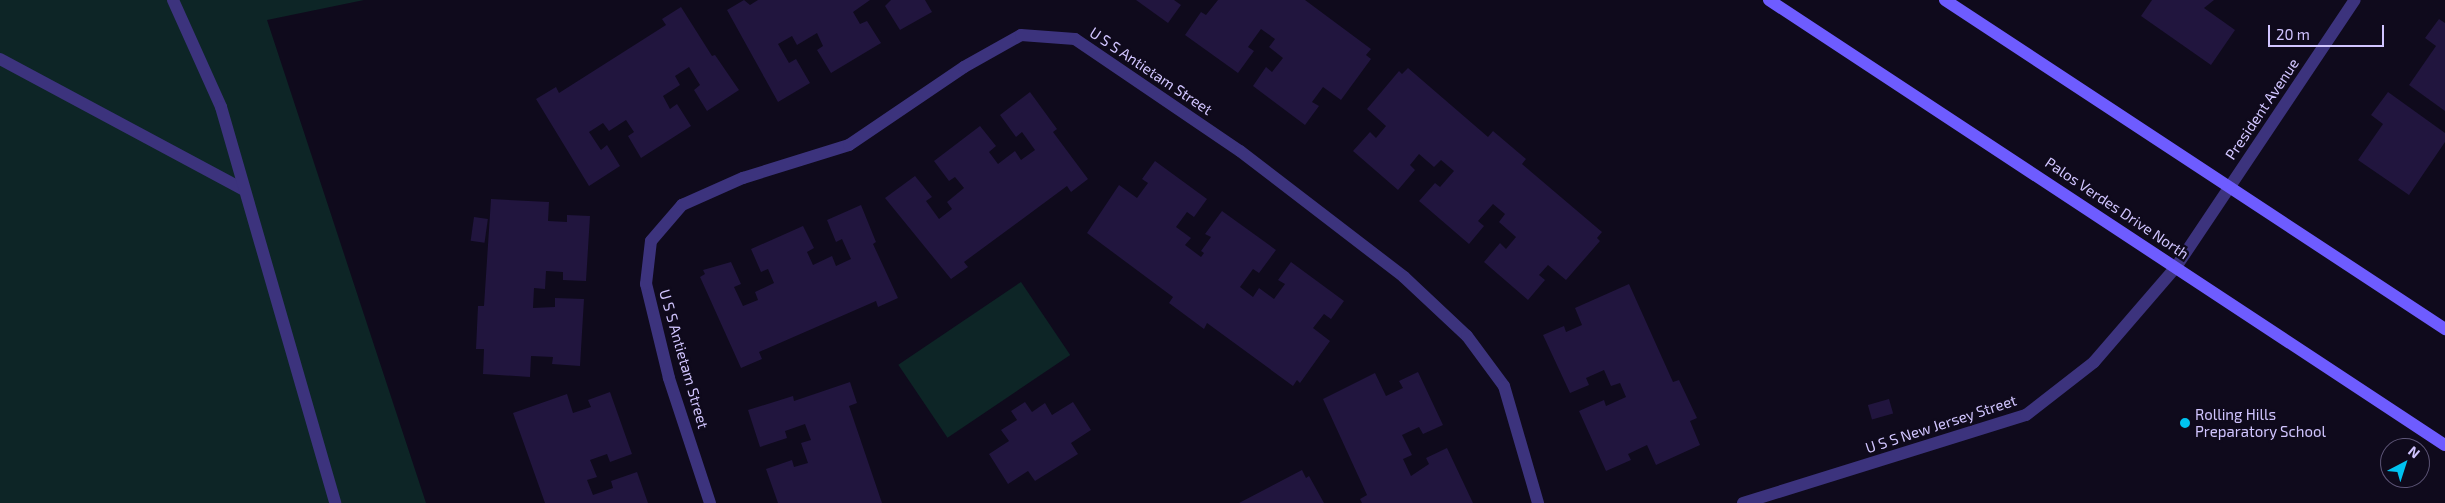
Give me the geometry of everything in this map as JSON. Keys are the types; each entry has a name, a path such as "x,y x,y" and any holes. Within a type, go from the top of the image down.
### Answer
{"main road":[{"name":"Palos Verdes Drive North","path":"1769,0 2445,444"},
{"path":"1945,0 2445,329"}],"street":[{"path":"173,0 221,107 336,503"},
{"name":"President Avenue","path":"2231,187 2355,0"},
{"name":"U S S Antietam Street","path":"710,503 669,378 646,284 651,241 682,205 743,178 849,145 964,67 1021,35 1075,39 1240,151 1404,277 1467,336 1504,386 1538,503"},
{"path":"0,59 244,190"},
{"name":"U S S New Jersey Street","path":"1744,503 2026,415 2094,362 2176,267 2231,187"}],"green space":[{"path":"0,0 364,0 267,20 426,503 0,503"},
{"path":"1021,282 1070,355 948,438 898,365"}],"building":[{"path":"744,0 750,5 758,0 870,0 853,12 860,24 867,21 881,43 831,73 817,50 823,46 817,33 797,45 792,36 778,44 789,63 796,59 810,83 778,102 727,10"},
{"path":"891,0 925,0 932,12 900,30 885,6"},
{"path":"1136,0 1174,0 1181,5 1168,23"},
{"path":"1218,0 1305,0 1371,49 1366,55 1371,59 1341,100 1323,87 1312,102 1319,106 1305,125 1253,86 1266,67 1272,72 1283,58 1269,47 1275,39 1261,29 1248,47 1254,51 1238,73 1185,35 1201,12 1206,15"},
{"path":"2152,0 2214,0 2204,8 2235,30 2211,65 2141,16"},
{"path":"681,7 712,56 715,55 739,90 707,111 694,90 700,85 689,67 675,76 680,85 663,96 670,109 677,104 691,126 641,158 628,136 634,132 626,120 609,131 603,123 589,132 601,150 607,145 620,166 589,186 536,99 556,87 559,93 666,25 662,19"},
{"path":"2439,19 2445,23 2445,111 2409,85 2436,46 2425,38"},
{"path":"1408,68 1488,137 1493,131 1526,159 1522,164 1602,232 1597,238 1600,241 1566,280 1548,265 1539,275 1545,280 1528,300 1484,262 1500,243 1506,249 1516,237 1499,222 1505,214 1493,204 1478,221 1484,226 1469,244 1419,201 1435,183 1440,187 1454,171 1441,160 1434,167 1419,154 1410,165 1415,170 1398,190 1353,151 1370,132 1376,138 1386,126 1367,109 1399,71 1402,74"},
{"path":"1030,92 1057,129 1053,132 1088,179 1071,192 1067,186 964,262 968,267 951,279 885,198 915,176 932,197 926,201 939,219 952,209 947,202 964,188 955,177 949,181 934,161 980,126 996,146 989,152 998,164 1015,151 1021,160 1035,150 1022,132 1016,137 1000,115"},
{"path":"2388,92 2445,133 2445,142 2409,195 2358,160 2383,124 2371,115"},
{"path":"1155,161 1207,199 1194,217 1187,212 1176,227 1191,238 1185,245 1201,257 1204,253 1201,251 1211,237 1205,234 1222,211 1276,250 1259,273 1253,269 1240,287 1253,297 1259,288 1274,299 1285,284 1278,280 1291,262 1344,301 1331,319 1324,314 1313,328 1330,341 1300,383 1297,380 1293,386 1207,323 1204,329 1169,303 1173,297 1087,233 1119,185 1137,198 1148,183 1142,179"},
{"path":"491,199 549,202 548,221 567,222 567,215 590,216 586,281 563,280 563,272 546,271 545,289 534,288 533,308 555,307 555,298 584,299 580,366 552,364 553,357 531,356 530,377 483,374 484,349 476,349 478,306 484,306"},
{"path":"861,205 876,242 873,244 898,298 878,307 876,301 759,352 762,359 741,368 700,277 705,274 703,270 731,262 741,284 734,287 743,306 758,300 755,292 774,283 768,269 761,272 751,249 803,226 814,248 807,252 813,265 832,256 836,266 851,259 842,239 836,242 827,220"},
{"path":"474,217 488,219 485,243 471,241"},
{"path":"1629,284 1673,382 1679,380 1697,418 1690,421 1700,445 1656,465 1647,445 1628,454 1631,460 1606,471 1579,411 1604,400 1606,406 1626,397 1620,383 1611,386 1604,370 1586,378 1589,385 1570,393 1543,335 1564,326 1566,332 1582,325 1575,308"},
{"path":"1418,372 1443,425 1423,434 1419,427 1402,435 1412,455 1403,459 1411,476 1429,464 1426,458 1447,448 1473,503 1362,503 1360,499 1367,495 1323,399 1375,373 1386,396 1403,388 1399,381"},
{"path":"850,382 857,403 849,406 882,503 778,503 766,469 792,460 794,467 808,463 801,443 811,440 805,424 785,431 787,438 760,447 748,410 793,396 794,401"},
{"path":"610,392 632,454 610,462 607,454 590,460 597,477 587,480 593,495 613,488 611,481 637,472 648,503 545,503 513,413 567,394 573,413 591,407 588,400"},
{"path":"1889,399 1893,413 1872,419 1868,405"},
{"path":"1025,402 1032,412 1045,403 1052,415 1073,402 1091,430 1071,443 1078,454 1035,481 1028,471 1008,484 989,454 1009,441 1001,430 1017,420 1011,411"},
{"path":"1302,470 1306,478 1309,476 1324,503 1239,503"}],"place":[{"name":"Rolling Hills Preparatory School","path":"2185,423"}]}
